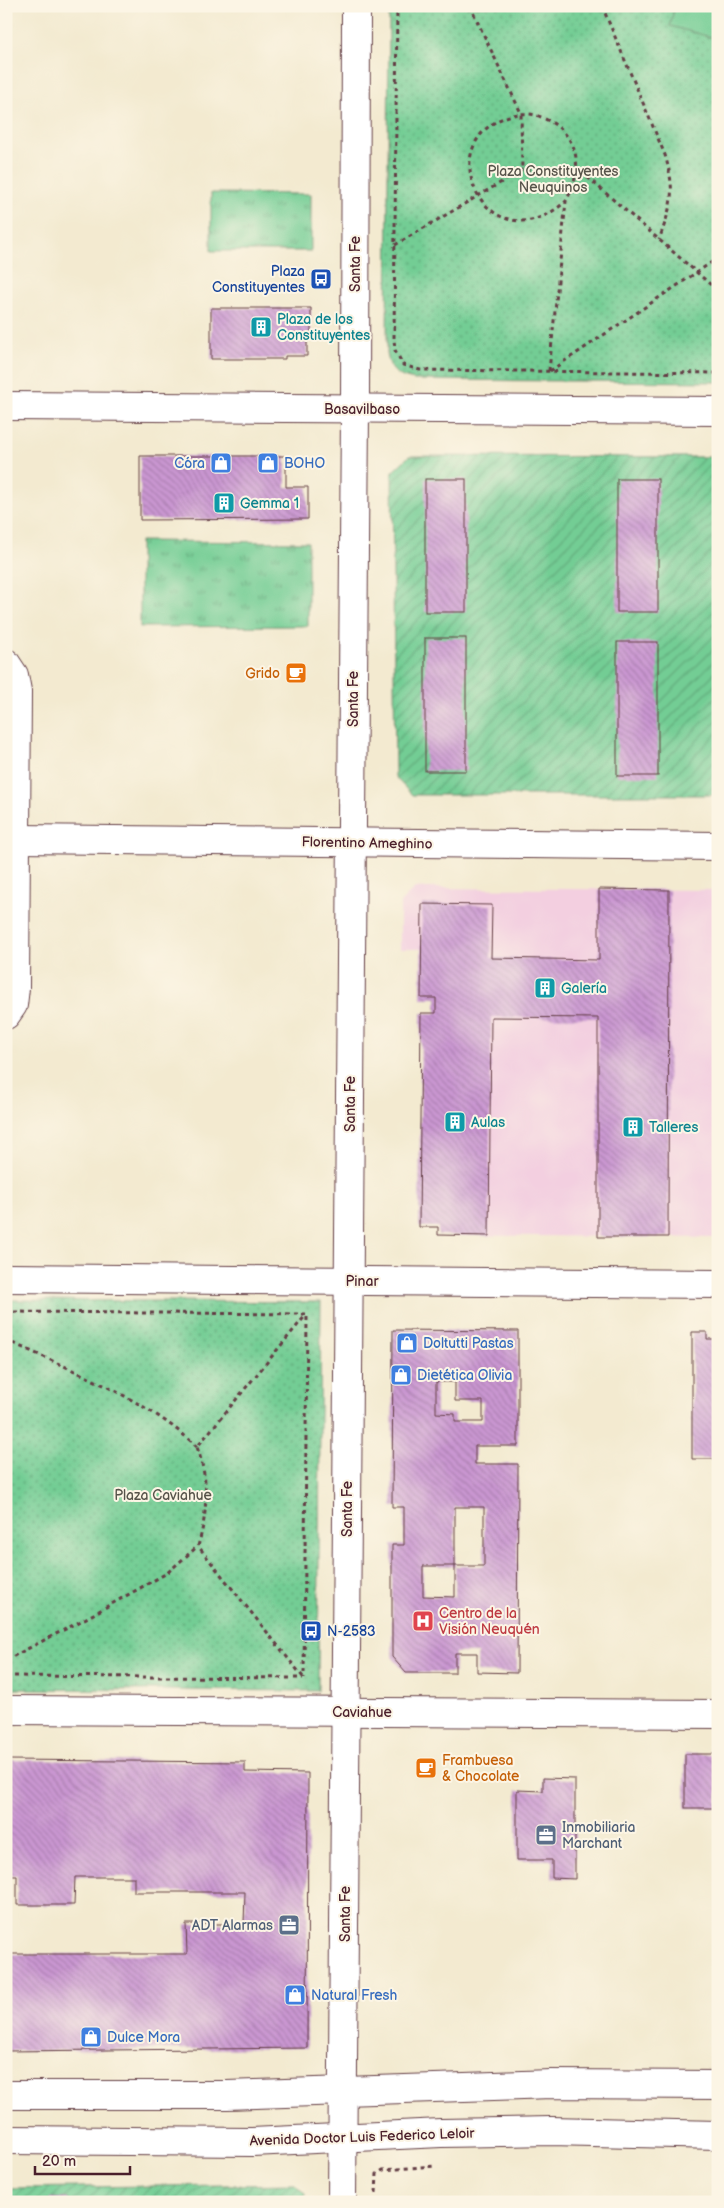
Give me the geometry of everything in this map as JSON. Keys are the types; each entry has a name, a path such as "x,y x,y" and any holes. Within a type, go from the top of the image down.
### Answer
{"street":[{"name":"Santa Fe","path":"342,2202 344,2138 356,6"},
{"name":"Basavilbaso","path":"6,406 718,411"},
{"path":"6,663 14,674 17,691 16,988 13,1005 6,1015"},
{"name":"Florentino Ameghino","path":"16,839 718,846"},
{"name":"Pinar","path":"6,1278 718,1284"},
{"name":"Caviahue","path":"6,1710 718,1714"},
{"path":"6,2095 208,2096 542,2084 718,2086"},
{"name":"Avenida Doctor Luis Federico Leloir","path":"6,2140 204,2142 542,2131 718,2135"}],"path":[{"path":"397,6 394,350 403,365 420,370 718,373"},
{"path":"470,6 521,113 522,170"},
{"path":"602,6 665,155 672,178 673,196 659,240"},
{"path":"521,113 539,116 555,123 568,136 575,151 578,169 575,186 566,201 554,212 538,220 521,221 504,218 489,209 478,196 471,181 470,166 473,150 480,136 491,124 505,116 521,113"},
{"path":"395,245 522,170 578,169 718,290"},
{"path":"549,371 566,201"},
{"path":"549,371 718,258"},
{"path":"6,1312 306,1314"},
{"path":"197,1447 306,1314"},
{"path":"304,1678 306,1314"},
{"path":"6,1340 89,1378 170,1423 197,1447 204,1470 208,1498 198,1546 167,1573 6,1660"},
{"path":"198,1546 304,1678"},
{"path":"6,1676 304,1678"},
{"path":"376,2193 377,2174 383,2170 436,2166"}],"shaded area":[{"path":"415,888 718,890 718,1238 438,1235 421,1013 436,1013 436,998 421,998 421,949 400,949 400,903"}],"green space":[{"name":"Plaza Constituyentes Neuquinos","path":"389,6 718,6 718,382 415,380 403,377 395,372 388,359 387,352"},
{"path":"675,6 718,6 718,39 670,26"},
{"path":"211,193 311,194 311,251 211,251"},
{"path":"409,456 718,457 718,795 412,795 395,777 392,472"},
{"path":"140,541 308,542 308,626 140,627"},
{"name":"Plaza Caviahue","path":"6,1300 321,1302 318,1691 6,1689"},
{"path":"295,2184 305,2194 305,2202 69,2202 68,2199 51,2198 50,2202 6,2202 6,2188"}],"building":[{"name":"Plaza de los Constituyentes","path":"211,308 311,308 311,334 307,334 307,356 285,356 285,359 211,359"},
{"name":"Gemma 1","path":"140,456 286,456 286,487 308,487 308,519 140,520"},
{"path":"425,479 466,479 466,612 425,612"},
{"path":"617,479 658,479 658,612 617,612"},
{"path":"425,638 466,638 466,771 425,771"},
{"path":"617,642 658,642 658,776 617,776"},
{"path":"599,889 669,890 668,1237 598,1237 598,1018 491,1017 489,1236 438,1235 438,1227 419,1227 421,1013 436,1013 436,998 421,998 422,904 492,905 491,958 599,960"},
{"path":"393,1330 518,1331 518,1446 475,1446 475,1464 518,1464 517,1673 477,1672 477,1653 455,1653 455,1673 406,1673 392,1657 392,1545 404,1545 404,1507 392,1507","holes":["436,1382 455,1382 455,1401 483,1401 483,1422 455,1422 455,1414 436,1413","455,1507 484,1507 484,1566 455,1566","423,1566 455,1566 455,1597 423,1596"]},
{"path":"692,1332 707,1332 707,1339 718,1339 718,1459 692,1459"},
{"path":"685,1754 718,1754 718,1808 685,1808"},
{"path":"6,1760 245,1762 245,1772 308,1773 307,2048 6,2051 6,1954 187,1954 186,1924 244,1924 245,1892 134,1892 134,1877 75,1877 74,1905 17,1905 17,1876 6,1876"},
{"name":"Inmobiliaria Marchant","path":"543,1778 575,1779 575,1879 552,1878 552,1860 517,1860 517,1790 543,1791"},
{"path":"50,2198 68,2199 68,2202 50,2202"}],"place":[{"name":"Plaza Constituyentes","path":"321,279"},
{"name":"Plaza de los Constituyentes","path":"261,327"},
{"name":"Córa","path":"221,463"},
{"name":"BOHO","path":"268,463"},
{"name":"Gemma 1","path":"224,503"},
{"name":"Grido","path":"296,673"},
{"name":"Galería","path":"545,988"},
{"name":"Aulas","path":"455,1122"},
{"name":"Talleres","path":"633,1127"},
{"name":"Doltutti Pastas","path":"407,1343"},
{"name":"Dietética Olivia","path":"401,1375"},
{"name":"Centro de la Visión Neuquén","path":"423,1621"},
{"name":"N-2583","path":"311,1631"},
{"name":"Frambuesa & Chocolate","path":"426,1768"},
{"name":"Inmobiliaria Marchant","path":"546,1835"},
{"name":"ADT Alarmas","path":"289,1925"},
{"name":"Natural Fresh","path":"295,1995"},
{"name":"Dulce Mora","path":"91,2037"}]}
